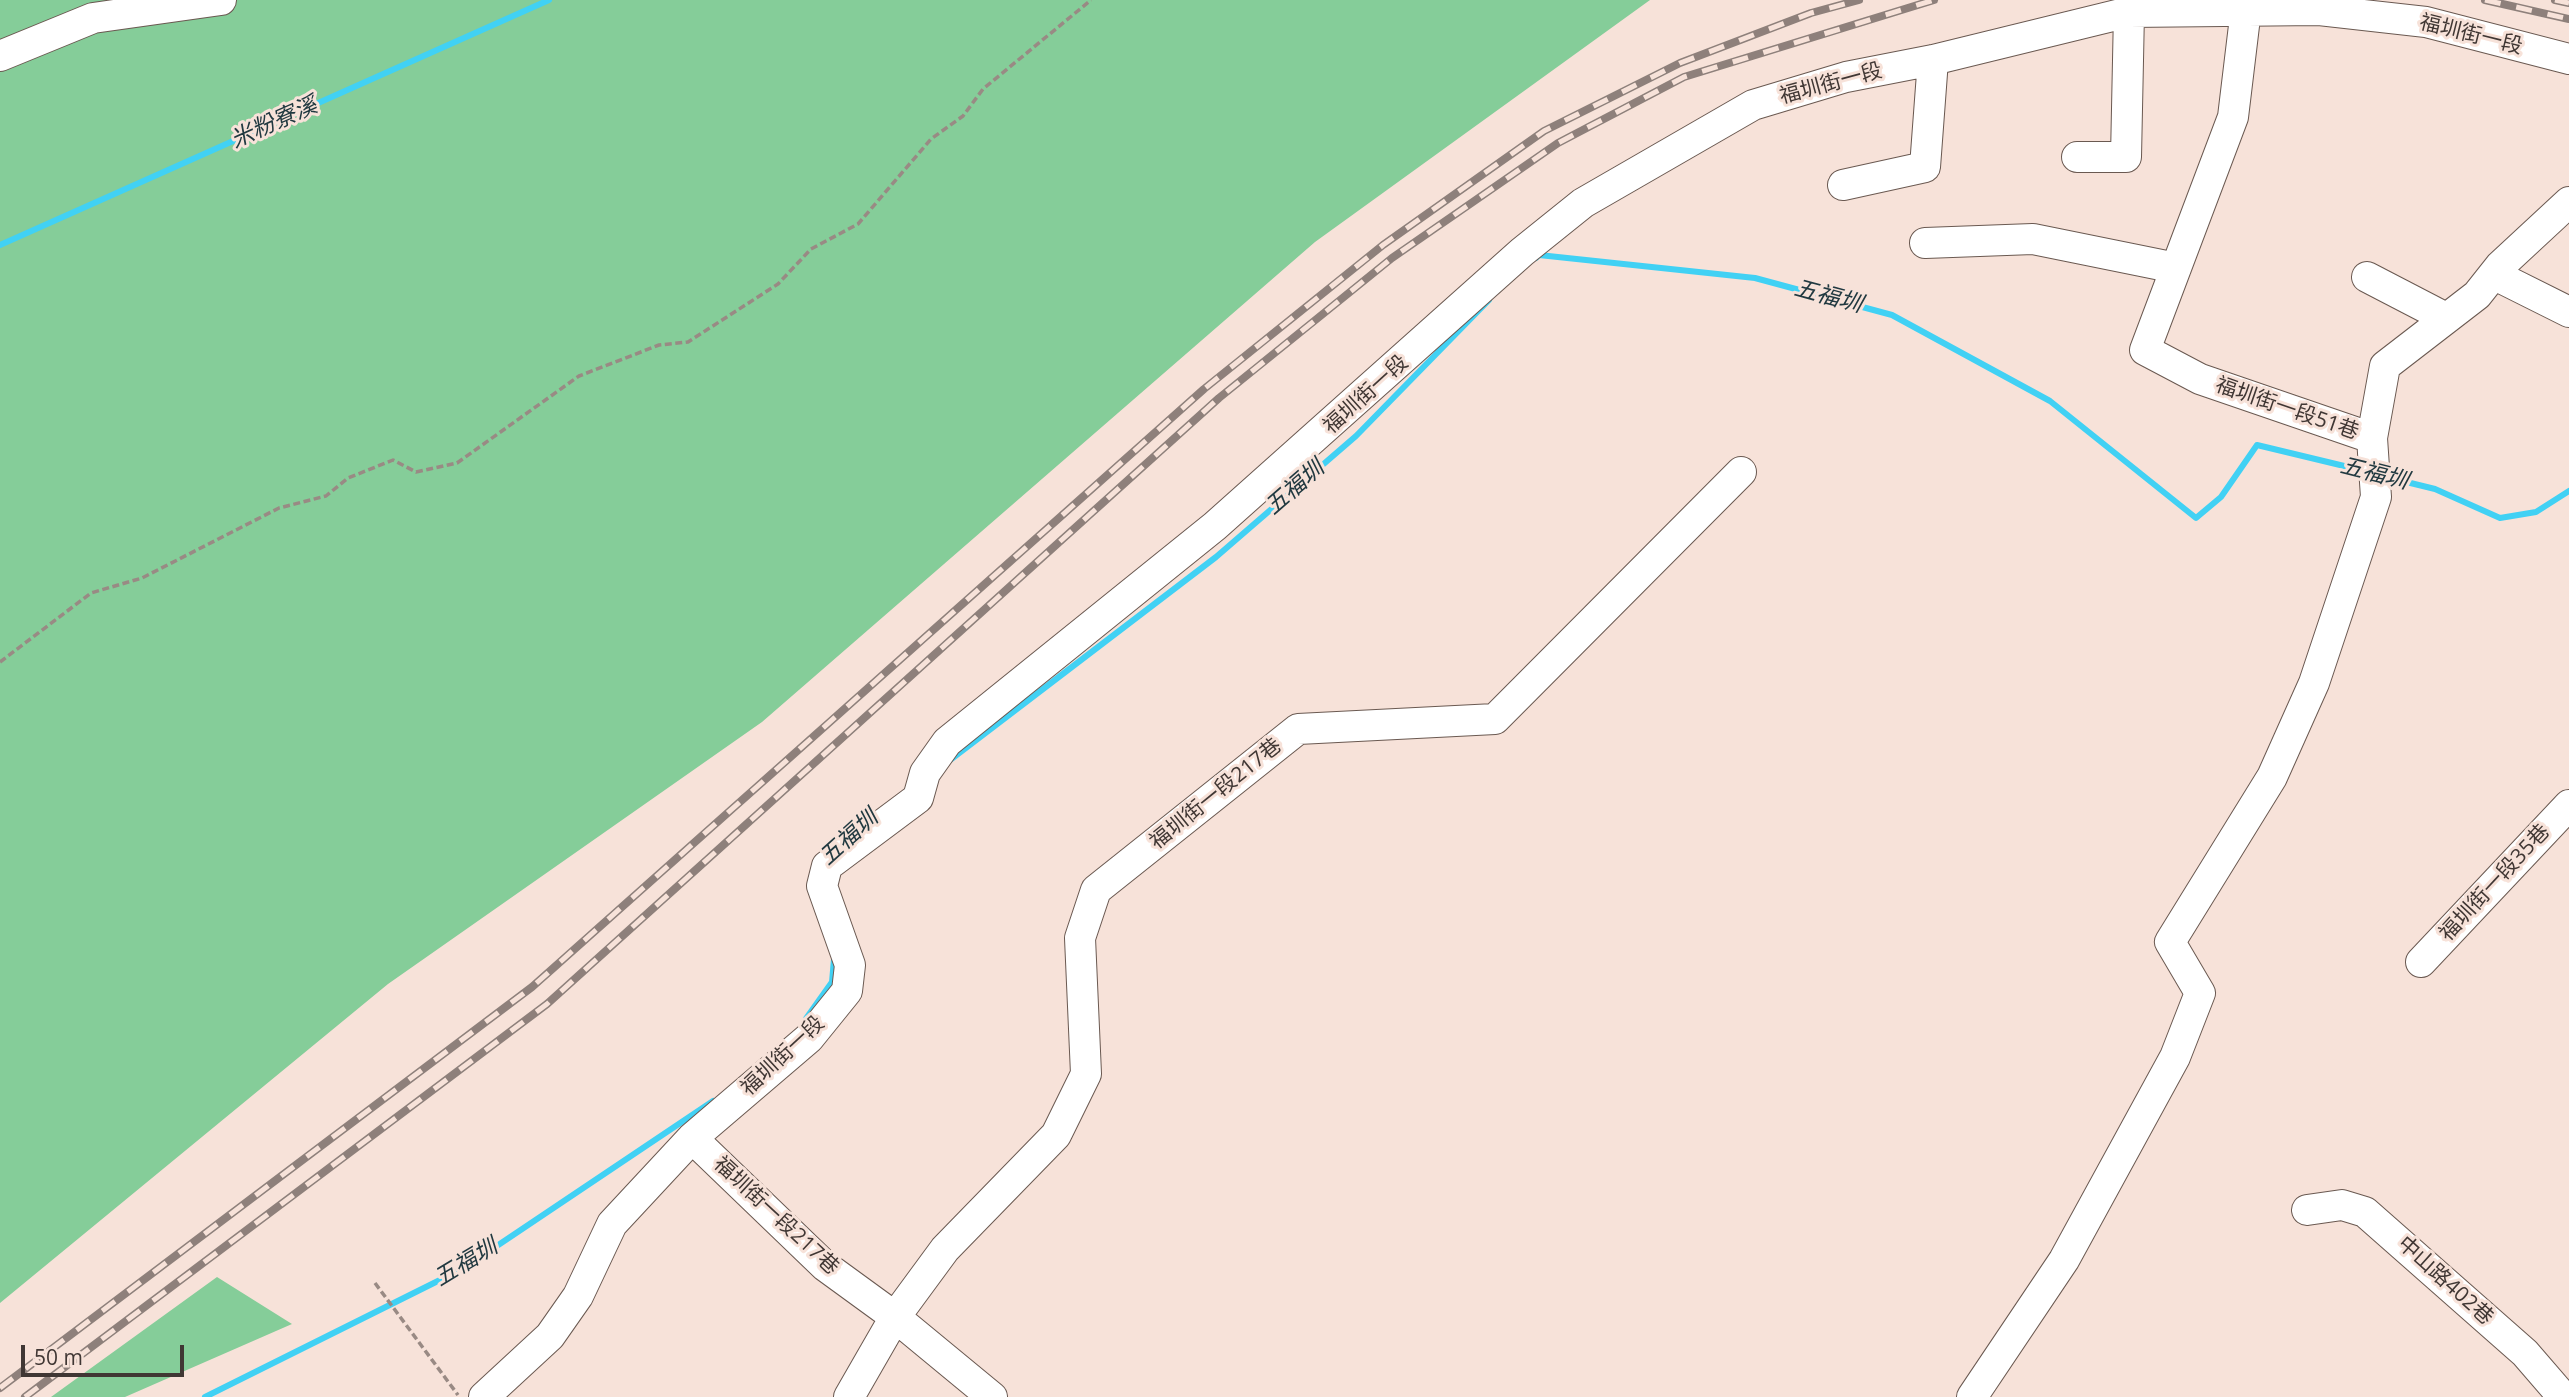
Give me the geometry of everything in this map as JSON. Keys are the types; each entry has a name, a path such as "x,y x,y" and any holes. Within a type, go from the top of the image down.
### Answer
{"street":[{"path":"3,51 93,18 221,0"},
{"name":"福圳街一段","path":"484,1397 550,1336 578,1296 612,1224 692,1138 809,1038 847,991 850,965 838,924 822,886 827,866 918,798 925,773 947,743 1215,527 1522,252 1583,203 1754,105 1846,77 1933,60 2129,12 2180,6 2319,10 2426,22 2569,58"},
{"name":"福圳街一段51巷","path":"2246,9 2233,117 2146,351 2200,379 2372,439 2385,366 2477,295 2495,275 2500,265 2569,202"},
{"path":"2077,157 2126,157 2129,12"},
{"path":"1843,185 1925,167 1933,60"},
{"path":"1925,243 2033,239 2176,268"},
{"path":"2495,275 2569,312"},
{"path":"2367,277 2446,318"},
{"path":"1972,1397 2064,1260 2175,1057 2200,993 2170,942 2272,777 2314,683 2376,497 2372,439"},
{"name":"福圳街一段217巷","path":"849,1397 895,1317 945,1249 1056,1135 1086,1074 1080,938 1096,890 1298,729 1495,719 1741,472"},
{"name":"福圳街一段35巷","path":"2421,962 2569,805"},
{"name":"福圳街一段217巷","path":"692,1138 825,1266 895,1317 992,1397"},
{"name":"中山路402巷","path":"2307,1210 2342,1205 2365,1212 2525,1353 2563,1397"}],"path":[{"path":"0,662 91,593 142,578 279,508 326,496 348,478 393,460 416,472 457,463 579,376 659,345 688,342 778,284 811,248 858,224 931,139 963,116 983,89 1091,0"},
{"path":"375,1283 459,1397"}],"green space":[{"path":"0,0 1650,0 1315,242 762,722 388,984 0,1303"},
{"path":"217,1277 292,1324 125,1397 51,1397"}],"waterway":[{"name":"米粉寮溪","path":"0,245 549,0"},
{"name":"五福圳","path":"1536,258 1539,255 1755,278 1892,315 2050,401 2196,518 2221,497 2257,445 2365,471"},
{"name":"五福圳","path":"950,760 1216,557 1356,436 1489,300"},
{"name":"五福圳","path":"2382,476 2435,489 2500,518 2536,512 2569,491"},
{"name":"五福圳","path":"805,1020 832,982 834,959"},
{"name":"五福圳","path":"205,1397 464,1268 713,1101"}],"railway":[{"path":"0,1388 532,987 1204,389 1383,245 1544,131 1680,63 1811,13 1859,0"},
{"path":"25,1397 547,1004 1219,398 1392,258 1558,143 1684,77 1934,0"},
{"path":"2485,0 2569,19"},
{"path":"2555,0 2569,3"}]}
